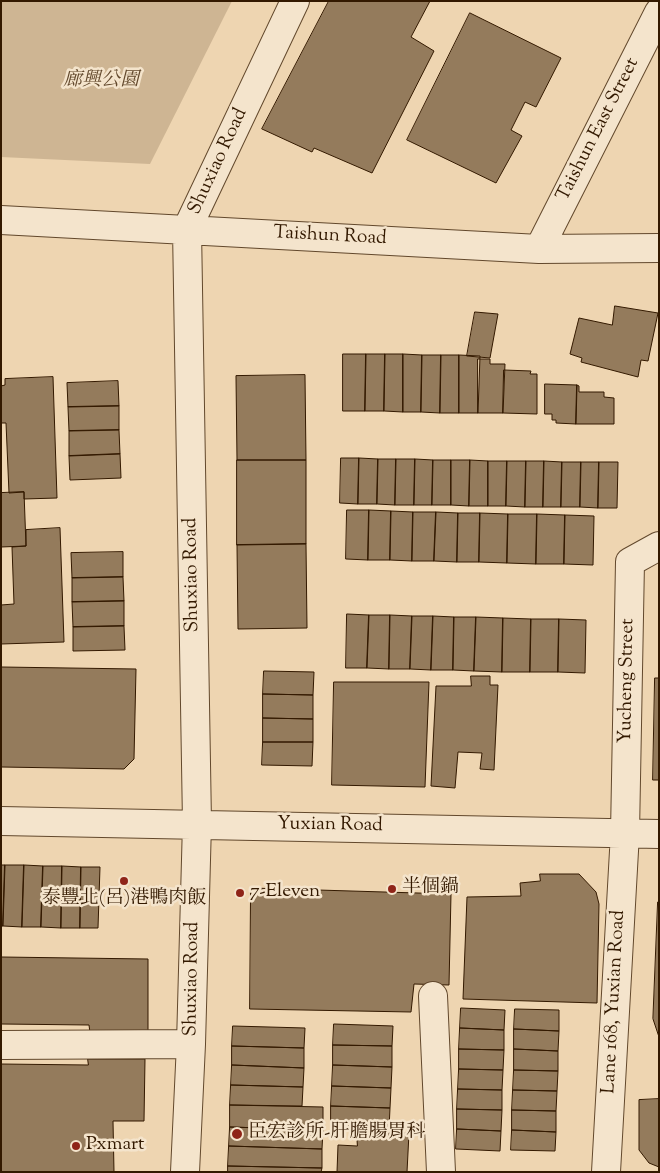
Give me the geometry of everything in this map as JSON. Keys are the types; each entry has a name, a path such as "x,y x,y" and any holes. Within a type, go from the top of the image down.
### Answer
{"street":[{"name":"Shuxiao Road","path":"185,1172 191,1044 197,823 187,228 295,1"},
{"name":"Taishun East Street","path":"539,249 659,12"},
{"name":"Taishun Road","path":"1,220 187,228 539,249 659,248"},
{"name":"Yucheng Street","path":"625,833 630,562 659,546"},
{"name":"Yuxian Road","path":"1,821 197,823 659,834"},
{"name":"Lane 168, Yuxian Road","path":"606,1172 625,833"},
{"path":"433,996 441,1172"},
{"path":"1,1045 191,1044"}],"green space":[{"name":"廊興公園","path":"1,1 232,1 150,164 1,157"}],"building":[{"path":"329,1 430,1 411,37 434,51 372,173 314,148 312,152 262,129"},
{"path":"470,13 561,58 536,107 525,102 511,130 522,136 496,183 407,140"},
{"path":"615,306 658,313 648,361 641,360 638,377 581,362 582,358 570,354 579,318 612,325"},
{"path":"475,312 498,314 490,358 467,356"},
{"path":"343,354 366,354 365,411 343,411"},
{"path":"366,354 385,354 384,411 365,411"},
{"path":"385,354 403,354 403,412 384,411"},
{"path":"403,354 422,355 421,412 403,412"},
{"path":"422,355 441,355 440,413 421,412"},
{"path":"441,355 459,355 459,413 440,413"},
{"path":"459,355 480,356 478,413 459,413"},
{"path":"478,359 490,359 490,364 505,364 503,413 478,413"},
{"path":"504,370 531,371 530,374 537,374 537,414 503,413"},
{"path":"305,375 306,460 237,460 236,376"},
{"path":"53,377 57,498 24,499 24,492 9,493 6,423 1,423 1,386 5,385 5,379"},
{"path":"118,381 119,406 68,407 67,383"},
{"path":"545,384 577,385 576,424 556,423 556,420 552,420 552,414 545,414"},
{"path":"577,385 579,386 579,392 604,392 604,397 614,398 614,424 576,424"},
{"path":"119,406 119,430 69,431 68,407"},
{"path":"119,430 120,454 69,456 69,431"},
{"path":"120,454 121,478 70,480 69,456"},
{"path":"341,458 359,458 358,504 340,503"},
{"path":"359,458 378,459 377,504 358,504"},
{"path":"378,459 396,459 395,505 377,504"},
{"path":"396,459 415,459 414,505 395,505"},
{"path":"415,459 433,460 432,505 414,505"},
{"path":"237,460 306,460 306,544 237,545"},
{"path":"433,460 451,460 451,505 432,505"},
{"path":"451,460 470,460 469,506 451,505"},
{"path":"470,460 488,461 488,506 469,506"},
{"path":"488,461 507,461 506,506 488,506"},
{"path":"507,461 526,461 525,507 506,506"},
{"path":"526,461 544,461 543,507 525,507"},
{"path":"544,461 562,462 561,507 543,507"},
{"path":"562,462 581,462 580,507 561,507"},
{"path":"581,462 599,462 598,508 580,507"},
{"path":"599,462 618,462 617,508 598,508"},
{"path":"24,492 26,546 1,547 1,493"},
{"path":"347,510 369,510 368,560 346,559"},
{"path":"369,510 391,511 390,560 368,560"},
{"path":"391,511 413,512 412,561 390,560"},
{"path":"413,512 436,512 434,561 412,561"},
{"path":"436,512 458,513 457,562 434,561"},
{"path":"458,513 480,513 479,562 457,562"},
{"path":"480,513 508,514 507,563 479,562"},
{"path":"508,514 537,514 536,564 507,563"},
{"path":"537,514 565,515 564,564 536,564"},
{"path":"565,515 594,516 593,565 564,564"},
{"path":"60,528 64,642 1,644 1,605 14,604 12,547 26,546 26,530"},
{"path":"306,544 307,628 238,629 237,545"},
{"path":"123,552 123,577 72,578 71,553"},
{"path":"123,577 124,601 72,602 72,578"},
{"path":"124,601 124,626 73,627 72,602"},
{"path":"347,614 369,615 367,668 346,668"},
{"path":"369,615 390,615 389,669 367,668"},
{"path":"390,615 412,616 410,669 389,669"},
{"path":"412,616 433,616 431,670 410,669"},
{"path":"433,616 454,617 453,670 431,670"},
{"path":"454,617 476,617 474,671 453,670"},
{"path":"476,617 503,618 502,672 474,671"},
{"path":"503,618 531,619 530,672 502,672"},
{"path":"531,619 559,619 558,672 530,672"},
{"path":"559,619 586,620 585,673 558,672"},
{"path":"124,626 125,650 73,651 73,627"},
{"path":"1,667 136,669 134,759 124,769 1,767"},
{"path":"264,671 314,672 313,695 263,694"},
{"path":"471,676 490,676 490,685 498,685 494,770 480,769 482,753 458,752 455,788 431,786 436,686 471,686"},
{"path":"655,678 659,678 659,780 653,780"},
{"path":"334,682 429,682 425,787 332,785"},
{"path":"263,694 313,695 313,719 263,718"},
{"path":"263,718 313,719 313,742 263,742"},
{"path":"263,742 313,742 312,766 262,765"},
{"path":"1,865 5,865 3,926 1,926"},
{"path":"5,865 24,865 22,927 3,926"},
{"path":"24,865 43,866 41,927 22,927"},
{"path":"43,866 62,866 61,928 41,927"},
{"path":"62,866 81,867 80,928 61,928"},
{"path":"81,867 100,867 98,928 80,928"},
{"path":"540,874 579,874 596,892 599,904 597,1003 463,999 467,897 521,896 520,883 540,881"},
{"path":"251,888 451,894 449,985 414,984 411,1012 250,1009"},
{"path":"659,902 659,1037 653,1019"},
{"path":"1,957 148,959 148,1034 90,1033 89,1025 1,1024"},
{"path":"461,1008 505,1010 504,1030 460,1028"},
{"path":"515,1009 559,1010 559,1031 514,1029"},
{"path":"334,1024 393,1026 392,1046 333,1045"},
{"path":"233,1026 305,1028 304,1048 232,1046"},
{"path":"460,1028 504,1030 504,1050 459,1049"},
{"path":"514,1029 559,1031 558,1051 514,1049"},
{"path":"333,1045 392,1046 392,1067 333,1065"},
{"path":"232,1046 304,1048 304,1068 232,1065"},
{"path":"459,1049 504,1050 503,1070 459,1069"},
{"path":"514,1049 558,1051 558,1071 514,1070"},
{"path":"88,1059 145,1059 144,1121 113,1121 114,1172 1,1172 1,1064 88,1065"},
{"path":"232,1065 304,1068 303,1087 231,1085"},
{"path":"333,1065 392,1067 391,1088 332,1086"},
{"path":"459,1069 503,1070 502,1090 458,1089"},
{"path":"514,1070 558,1071 557,1091 513,1090"},
{"path":"231,1085 303,1087 302,1106 230,1105"},
{"path":"332,1086 391,1088 390,1108 331,1106"},
{"path":"458,1089 502,1090 502,1110 457,1109"},
{"path":"513,1090 557,1091 556,1111 512,1110"},
{"path":"659,1099 659,1167 649,1163 639,1150 639,1100"},
{"path":"230,1105 323,1107 323,1130 230,1127"},
{"path":"331,1106 390,1108 389,1129 331,1127"},
{"path":"457,1109 502,1110 501,1131 457,1129"},
{"path":"512,1110 556,1111 556,1132 512,1130"},
{"path":"230,1127 323,1130 322,1149 229,1146"},
{"path":"457,1129 501,1131 500,1151 456,1149"},
{"path":"512,1130 556,1132 555,1151 511,1150"},
{"path":"357,1133 409,1133 407,1172 337,1172 338,1145 357,1146"},
{"path":"229,1146 322,1149 322,1168 228,1166"},
{"path":"228,1166 322,1168 321,1172 228,1172"}],"place":[{"name":"泰豐北(呂)港鴨肉飯","path":"124,881"},
{"name":"半個鍋","path":"392,889"},
{"name":"7-Eleven","path":"240,893"},
{"name":"臣宏診所-肝膽腸胃科","path":"237,1134"},
{"name":"Pxmart","path":"76,1146"}]}
